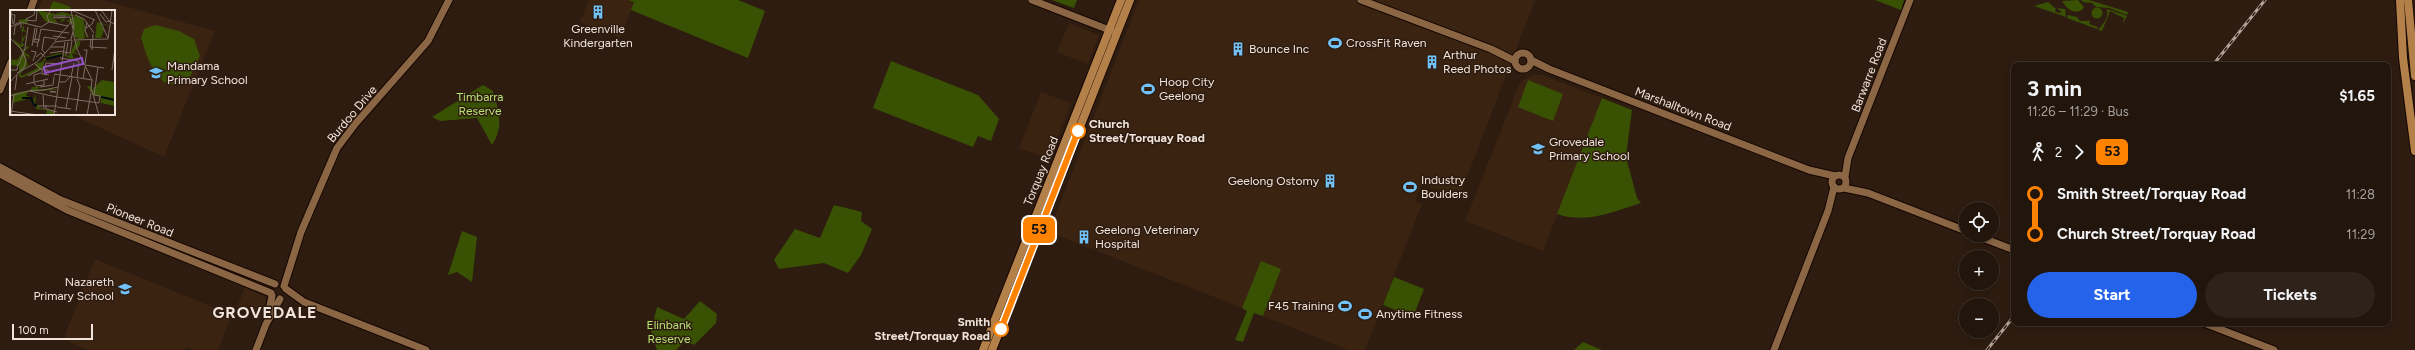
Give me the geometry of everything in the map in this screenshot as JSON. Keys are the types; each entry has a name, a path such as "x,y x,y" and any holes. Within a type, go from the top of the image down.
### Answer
{"main road":[{"name":"Torquay Road","path":"992,350 1113,32 1121,0"},
{"name":"Torquay Road","path":"983,350 1113,32 1130,0"},
{"path":"2400,0 2403,58 2415,151"},
{"path":"2408,0 2415,76"}],"street":[{"path":"30,10 34,0"},
{"name":"Burdoo Drive","path":"280,286 326,171 337,148 356,123 428,41 449,0"},
{"path":"1032,0 1113,32"},
{"name":"Marshalltown Road","path":"1361,0 1516,58 1525,54 1530,63 1549,69 1809,170 1838,187 1868,192"},
{"name":"Barwarre Road","path":"1845,178 1848,158 1910,0"},
{"name":"Marshalltown Road","path":"1516,58 1518,68 1526,68 1530,63"},
{"path":"0,90 10,65"},
{"name":"Barwarre Road","path":"1836,175 1848,158"},
{"name":"Pioneer Road","path":"0,168 74,209 280,286 304,302"},
{"name":"Marshalltown Road","path":"1809,170 1845,178 1868,192 1959,228"},
{"name":"Pioneer Road","path":"0,174 74,209 271,295 275,299 281,298 304,302 426,350"},
{"path":"1774,350 1838,187 1836,175"},
{"path":"1838,187 1846,183 1845,178"},
{"path":"1994,242 2011,249"},
{"path":"256,350 266,324 281,298 284,296 280,286 271,295 266,324"},
{"path":"2212,326 2274,350"}],"shaded area":[{"name":"Mandama Primary School","path":"42,0 102,0 215,31 164,157 72,115 115,115 115,10 38,10"},
{"path":"589,0 628,0 634,2 620,38 580,22"},
{"path":"1139,0 1535,0 1459,198 1422,184 1415,201 1422,204 1365,350 1349,350 1049,232"},
{"path":"1069,23 1099,35 1088,64 1057,52"},
{"name":"Grovedale Primary School","path":"1534,75 1542,75 1602,98 1543,251 1465,221 1519,85 1523,80"},
{"path":"1041,92 1071,103 1049,159 1019,148"},
{"name":"Nazareth Primary School","path":"95,259 232,315 218,350 193,350 186,347 184,350 87,350 65,339 65,335"},
{"path":"245,288 265,297 266,302 260,316 237,307"}],"green space":[{"path":"628,0 738,0 765,11 748,58 631,10 634,2"},
{"path":"1052,0 1077,0 1074,8"},
{"path":"1875,0 1904,0 1901,10"},
{"path":"2078,0 2084,7 2082,10 2075,12 2070,10 2062,1"},
{"path":"2081,0 2089,0 2128,12 2127,15 2109,8 2096,7 2092,3 2083,2"},
{"path":"53,1 71,7 70,10 49,10"},
{"path":"2048,2 2056,9 2055,12 2061,13 2061,11 2057,8 2065,9 2066,17 2034,6"},
{"path":"2095,8 2099,8 2101,9 2101,17 2095,18 2092,15 2092,11"},
{"path":"2107,9 2127,16 2123,24 2124,18 2110,11 2102,31 2098,30 2104,23"},
{"path":"2068,15 2077,17 2080,21 2090,21 2089,24 2098,27 2097,29 2067,18"},
{"path":"155,25 179,31 194,39 200,56 190,77 175,84 162,80 156,74 148,59 141,38 144,29"},
{"path":"891,61 978,95 999,119 991,141 978,136 973,147 873,108"},
{"path":"1528,80 1563,94 1553,121 1518,107"},
{"name":"Timbarra Reserve","path":"483,85 493,91 497,105 499,125 496,138 492,145 477,118 440,121 432,117"},
{"path":"1602,98 1632,110 1626,157 1637,198 1641,203 1599,216 1578,218 1557,214"},
{"path":"834,205 862,212 861,221 872,229 861,255 848,273 824,263 779,269 774,260 795,229 820,238"},
{"path":"462,231 477,237 472,282 457,272 448,275"},
{"path":"1261,261 1281,269 1263,316 1254,313 1243,342 1235,340 1247,311 1242,308"},
{"path":"1394,277 1424,289 1413,317 1383,305"},
{"name":"Elinbank Reserve","path":"700,301 717,314 716,323 694,345 685,341 676,350 657,350 651,331 657,307 684,319"},
{"path":"1583,342 1602,350 1574,350"}],"railway":[{"path":"2215,62 2265,0"},
{"path":"1987,350 2011,320"}],"bus line":[{"name":"53","path":"1001,329 1078,131"}],"place":[{"name":"Greenville Kindergarten","path":"598,12"},
{"name":"CrossFit Raven","path":"1335,43"},
{"name":"Bounce Inc","path":"1238,49"},
{"name":"Arthur Reed Photos","path":"1432,62"},
{"name":"Mandama Primary School","path":"156,73"},
{"name":"Hoop City Geelong","path":"1148,89"},
{"name":"Church Street/Torquay Road","path":"1078,131"},
{"name":"Grovedale Primary School","path":"1538,149"},
{"name":"Geelong Ostomy","path":"1330,181"},
{"name":"Industry Boulders","path":"1410,187"},
{"name":"Geelong Veterinary Hospital","path":"1084,237"},
{"name":"Nazareth Primary School","path":"125,289"},
{"name":"F45 Training","path":"1345,306"},
{"name":"Anytime Fitness","path":"1365,314"},
{"name":"Smith Street/Torquay Road","path":"1001,329"}],"district":[{"name":"GROVEDALE","path":"265,312"}]}
